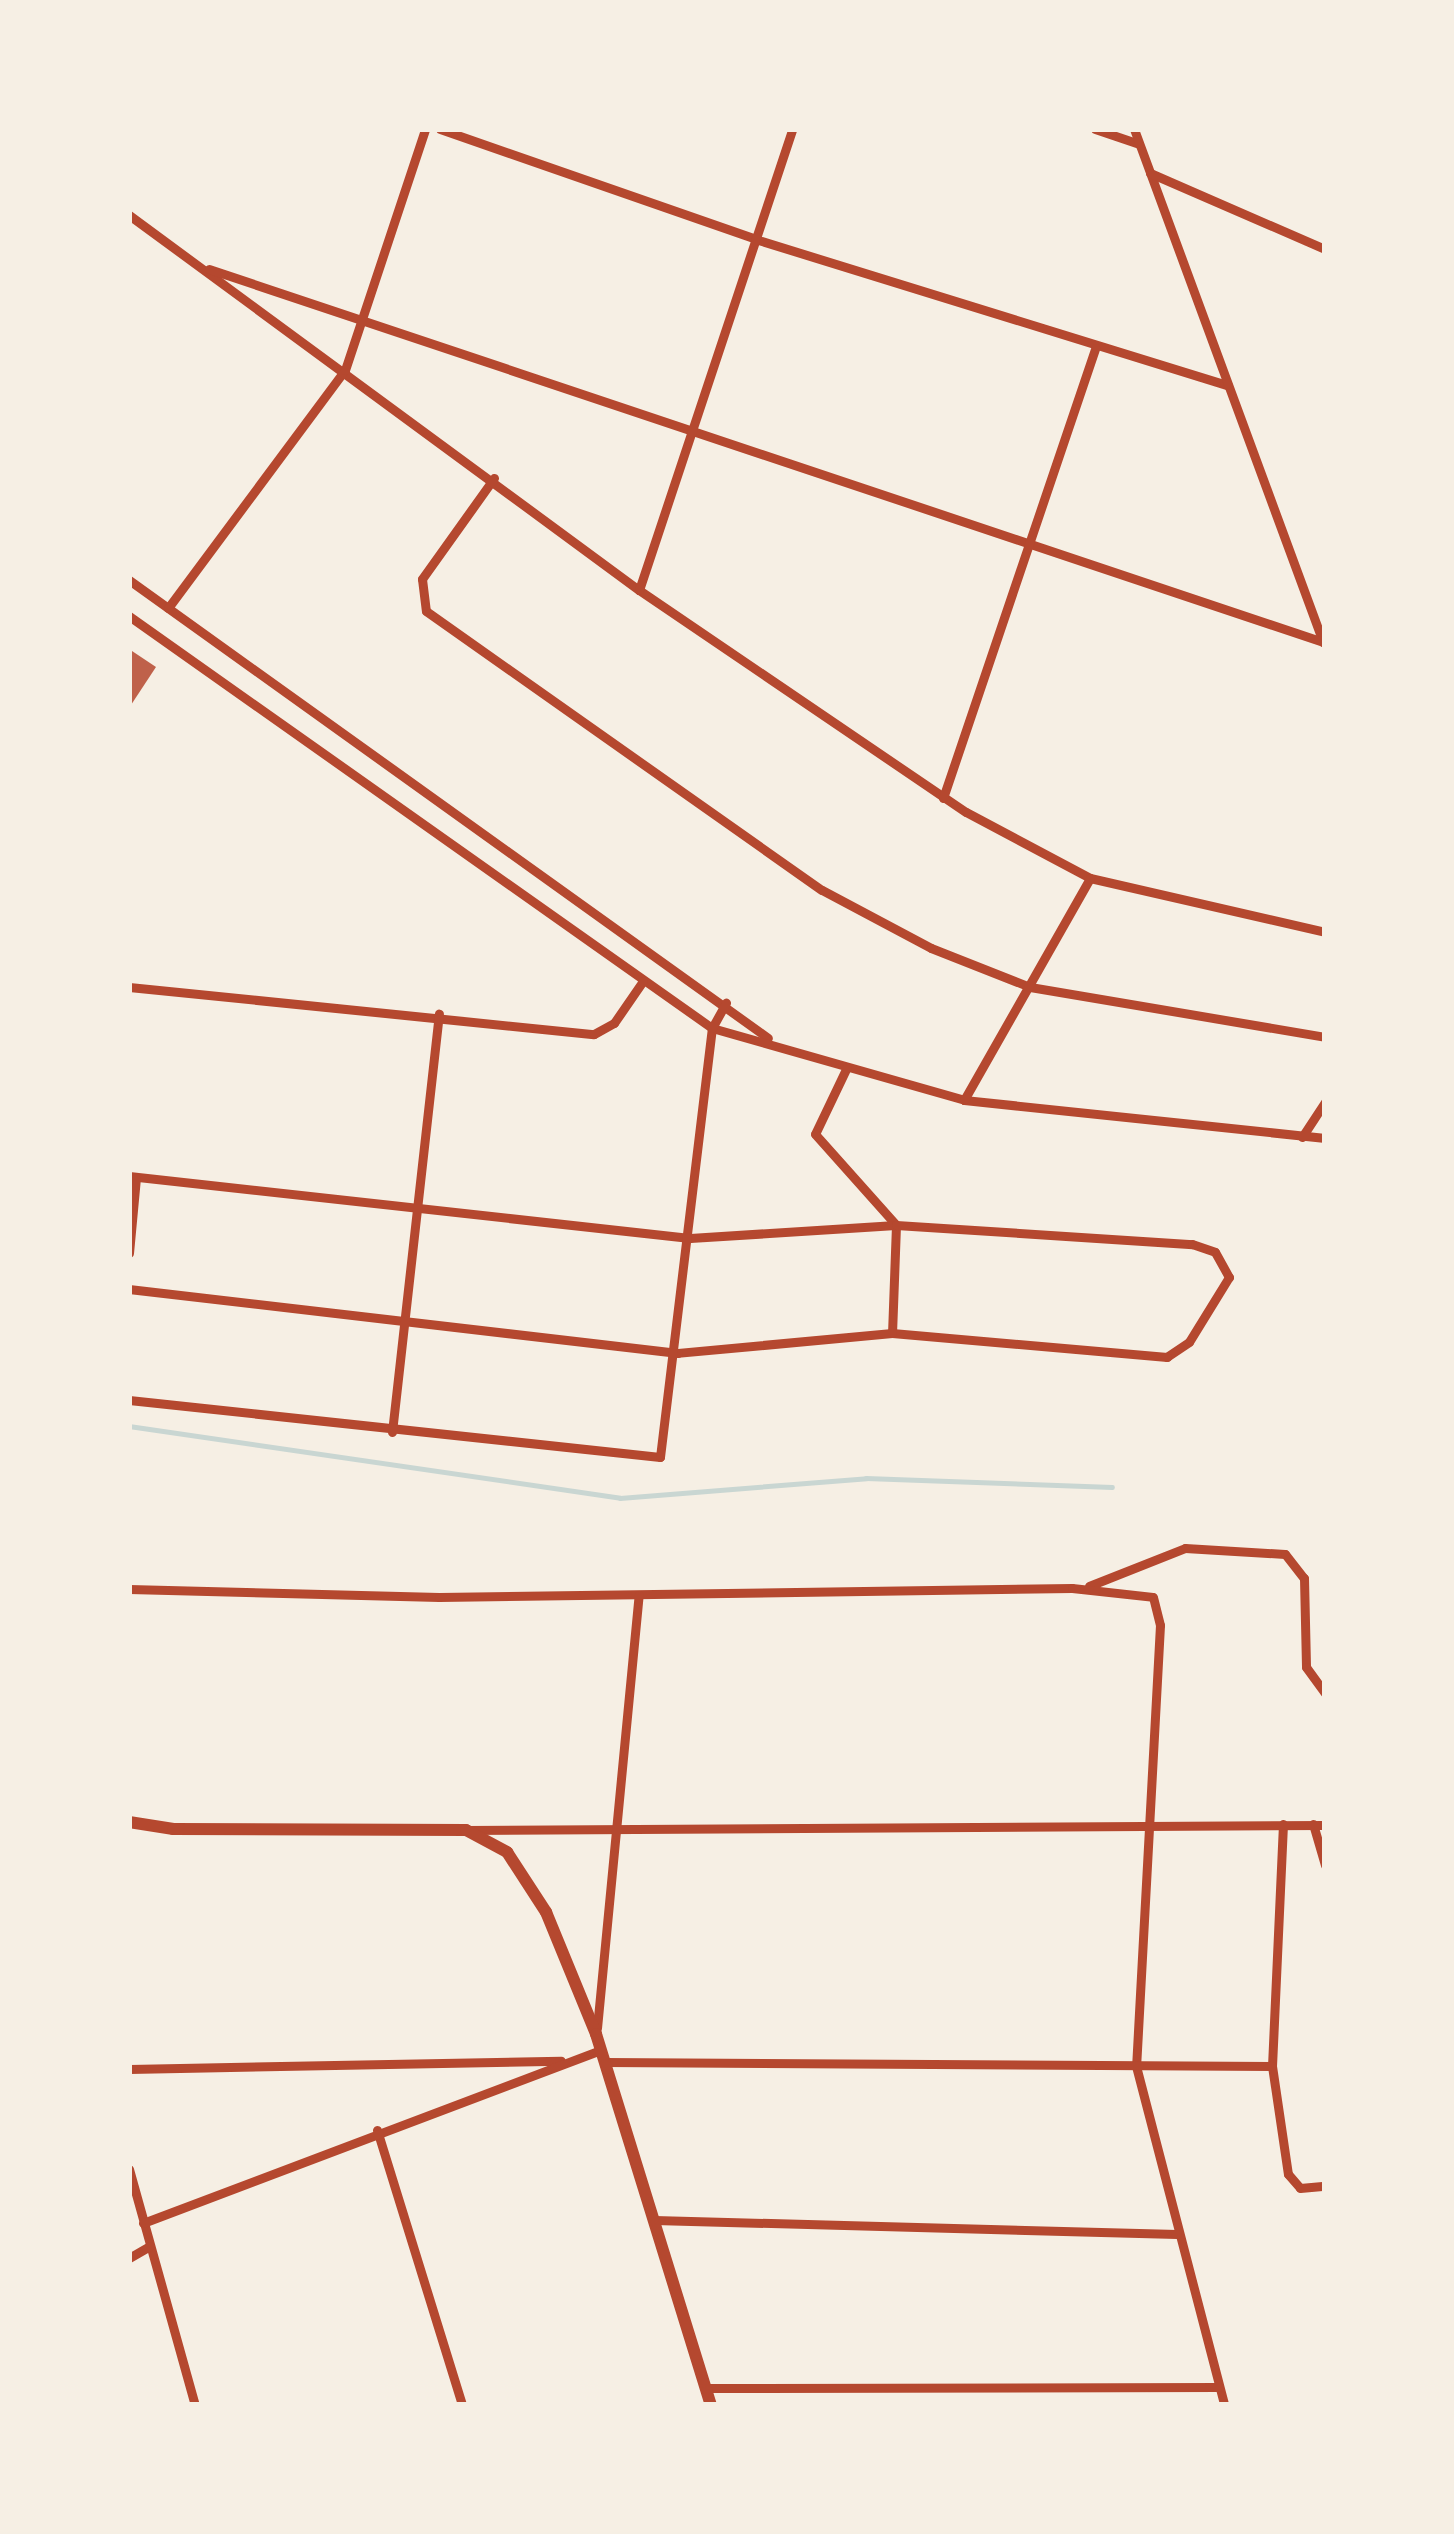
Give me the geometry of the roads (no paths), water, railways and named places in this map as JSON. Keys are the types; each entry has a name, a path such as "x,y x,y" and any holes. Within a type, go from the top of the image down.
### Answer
{"street":[{"path":"169,608 345,370 425,129"},
{"path":"440,129 754,239 1228,386"},
{"path":"640,590 695,436 792,129"},
{"path":"1095,129 1139,143"},
{"path":"1134,129 1324,645"},
{"path":"1150,172 1325,249"},
{"path":"129,215 494,478 640,590 943,797 1090,878 1325,932"},
{"path":"204,268 365,317 695,436 1034,543 1324,645"},
{"path":"943,797 1034,543 1095,348"},
{"path":"494,478 422,579 421,600 434,620 822,890 931,948 1030,987 1325,1036"},
{"path":"129,580 294,702 726,1003 772,1042"},
{"path":"129,616 712,1028 964,1100 1325,1138"},
{"path":"280,722 294,702"},
{"path":"964,1100 1090,878"},
{"path":"547,909 563,887"},
{"path":"129,987 439,1014 594,1034 614,1023 643,981"},
{"path":"129,1400 652,1461 667,1442 712,1028 726,1003"},
{"path":"392,1432 439,1014"},
{"path":"847,1067 815,1134 896,1225 892,1333"},
{"path":"1302,1137 1325,1102"},
{"path":"129,1253 133,1177 690,1238 896,1225 1192,1244 1227,1267 1219,1300 1190,1342 1167,1357 892,1333 678,1353 129,1289"},
{"path":"1084,1588 1185,1548 1285,1554 1304,1578 1306,1667 1325,1693"},
{"path":"129,1589 639,1595 1142,1591 1159,1606 1160,1625 1136,2066 1224,2405"},
{"path":"596,2034 639,1595"},
{"path":"129,1822 466,1830 1325,1825"},
{"path":"1283,1824 1272,2066 1288,2174 1300,2188 1325,2186"},
{"path":"1312,1824 1325,1865"},
{"path":"466,1830 507,1852 524,1873 596,2034 711,2405"},
{"path":"129,2069 572,2061 603,2056 1272,2066"},
{"path":"143,2223 377,2130 572,2061"},
{"path":"377,2130 462,2405"},
{"path":"129,2169 196,2405"},
{"path":"654,2220 1177,2234"},
{"path":"129,2258 150,2246"},
{"path":"706,2388 1219,2387"}],"waterway":[{"path":"129,1426 620,1498 866,1478 1112,1487"}]}
